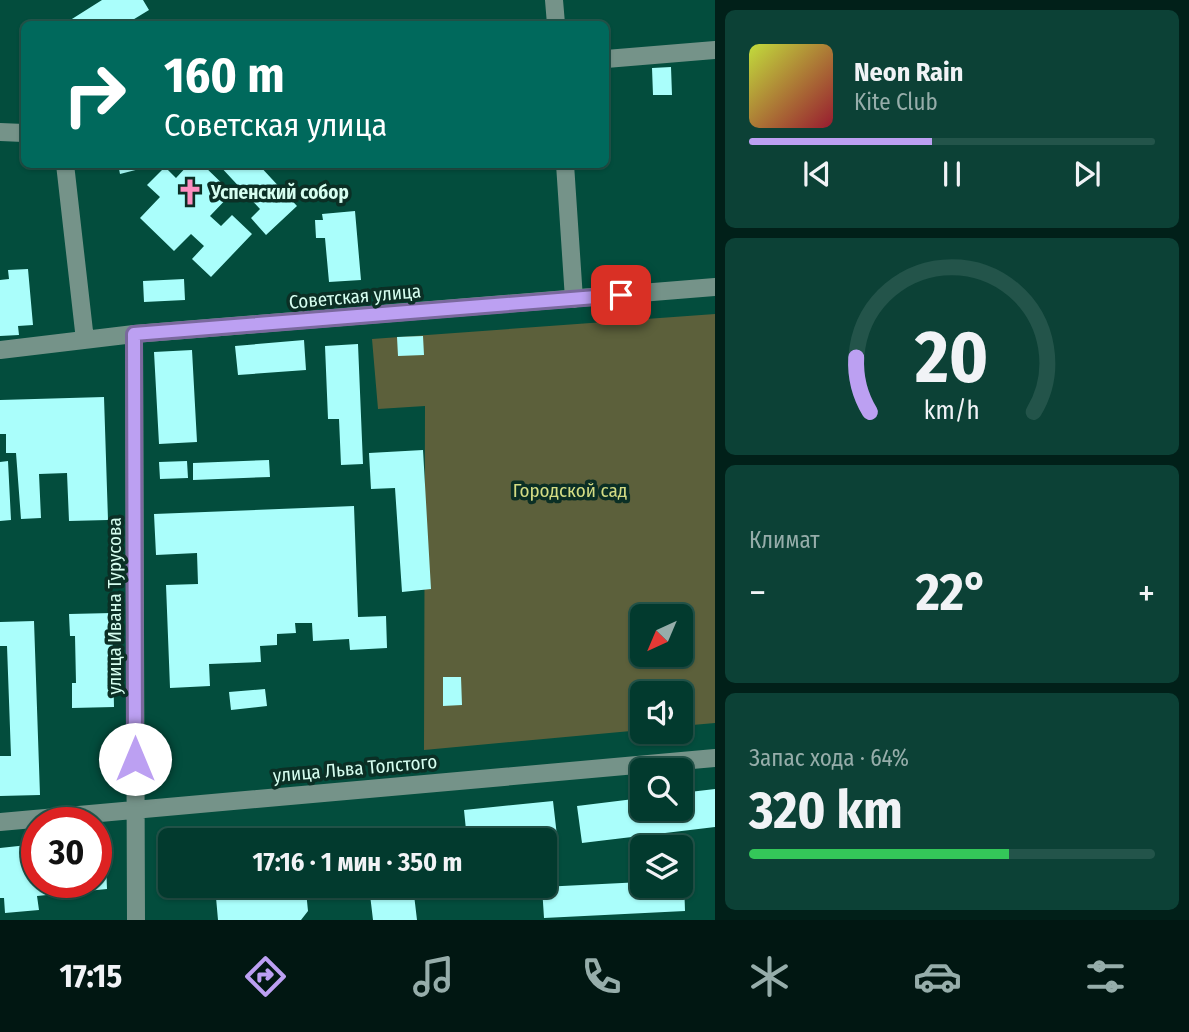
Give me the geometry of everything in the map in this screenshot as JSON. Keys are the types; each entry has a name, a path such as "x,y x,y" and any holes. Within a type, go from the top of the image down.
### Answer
{"street":[{"path":"554,0 556,21"},
{"path":"609,59 715,50"},
{"path":"0,132 21,133"},
{"path":"65,168 85,340"},
{"path":"565,168 574,299"},
{"name":"Советская улица","path":"0,350 134,334 715,287"},
{"name":"улица Ивана Турусова","path":"134,334 136,920"},
{"name":"улица Льва Толстого","path":"0,822 136,812 341,790 715,758"}],"green space":[{"name":"Городской сад","path":"715,314 715,723 693,725 693,681 630,681 630,731 424,750 425,406 378,409 372,339"}],"building":[{"path":"102,0 143,0 149,10 131,21 69,21"},
{"path":"671,67 672,95 653,95 652,68"},
{"path":"119,168 143,168 120,174"},
{"path":"164,168 176,178 185,168 206,168 232,193 210,216 221,226 232,215 252,234 211,277 192,259 204,246 191,234 174,251 140,218 160,197 147,185"},
{"path":"222,168 262,168 297,206 266,235 251,218 260,209"},
{"path":"355,211 361,280 329,282 325,238 316,238 315,220 323,220 322,214"},
{"path":"28,269 33,325 18,326 19,335 0,336 0,280 9,279 8,270"},
{"path":"184,279 185,300 144,302 143,281"},
{"path":"423,336 424,355 398,356 397,337"},
{"path":"304,340 306,370 238,375 235,346"},
{"path":"358,344 363,464 341,465 339,419 328,419 325,346"},
{"path":"192,350 197,442 159,444 154,352"},
{"path":"104,397 108,520 69,521 67,473 39,474 41,518 21,519 16,453 6,453 6,434 0,434 0,400"},
{"path":"423,450 431,589 402,592 395,488 371,489 369,453"},
{"path":"269,460 270,477 193,480 193,463"},
{"path":"8,461 11,520 0,521 0,462"},
{"path":"187,461 188,478 160,479 159,462"},
{"path":"354,506 358,617 386,616 387,648 350,650 349,639 313,641 312,623 295,623 296,633 277,634 277,645 260,646 261,662 209,664 210,686 170,688 166,585 198,584 197,553 156,555 154,514"},
{"path":"112,613 114,707 72,708 72,683 76,683 75,636 70,636 69,614"},
{"path":"34,621 40,795 0,796 0,756 11,756 7,646 0,646 0,622"},
{"path":"443,677 461,677 462,705 443,706"},
{"path":"265,689 267,706 231,710 229,692"},
{"path":"715,789 715,827 630,835 630,837 582,843 577,806 630,799 630,821 693,821 693,792"},
{"path":"553,801 556,828 466,828 464,810"},
{"path":"21,846 21,898 37,898 39,910 5,913 4,898 0,898 0,848"},
{"path":"630,883 630,898 685,898 685,911 544,918 543,898 557,898 557,886"},
{"path":"216,898 307,898 308,911 301,920 218,920"},
{"path":"370,898 414,898 417,920 373,920"}],"place":[{"name":"Успенский собор","path":"190,192"}],"route":[{"path":"135,759 134,334 621,295"}]}
